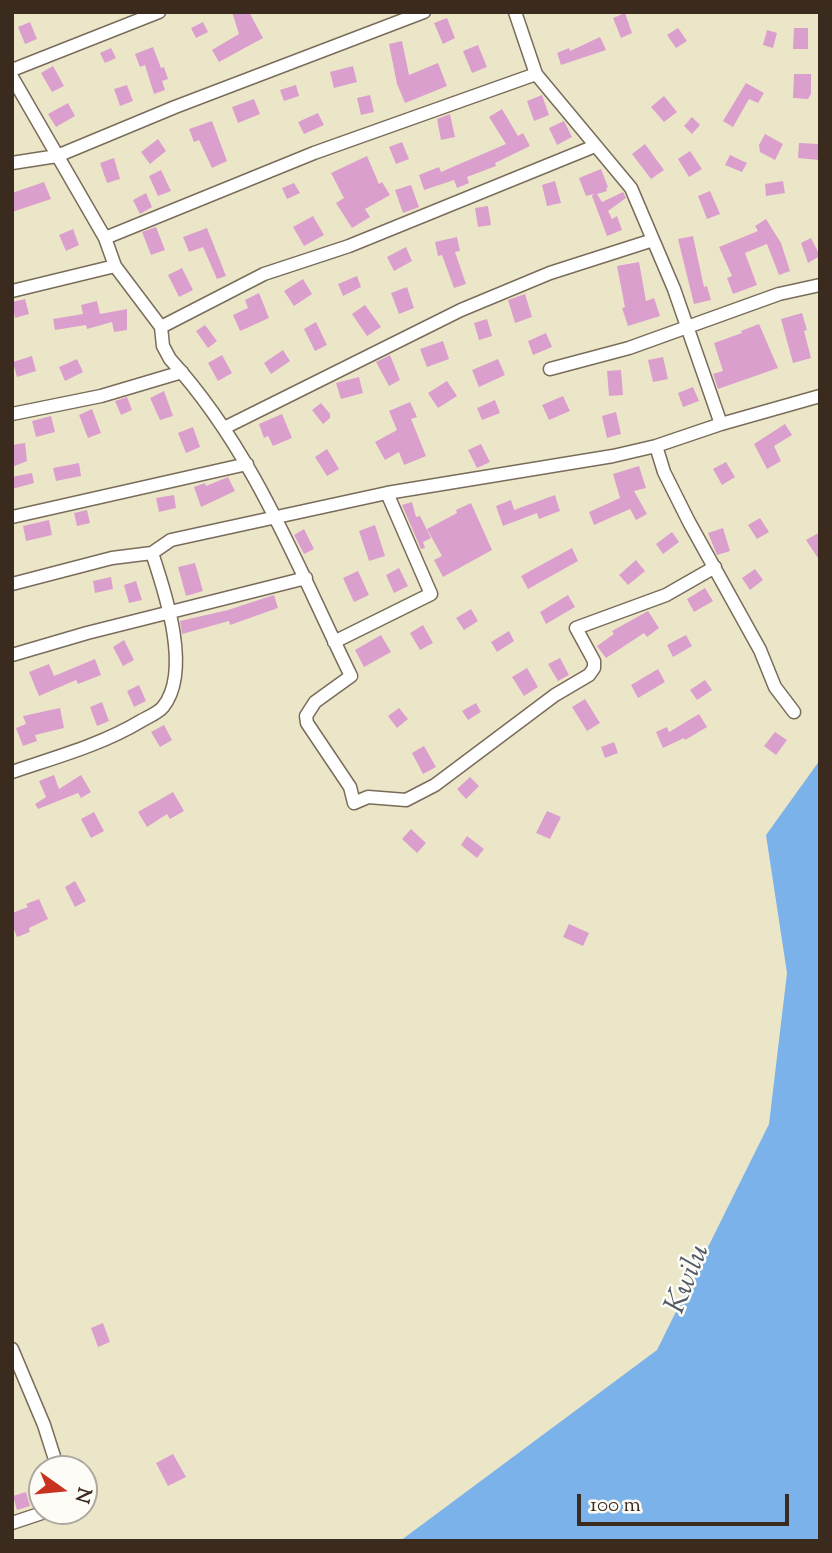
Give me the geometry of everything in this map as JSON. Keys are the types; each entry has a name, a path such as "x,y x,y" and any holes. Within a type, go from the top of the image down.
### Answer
{"street":[{"path":"12,70 159,12"},
{"path":"12,163 57,156 175,107 424,12"},
{"path":"515,12 536,74 631,188 674,289 720,424"},
{"path":"105,239 314,153 536,74"},
{"path":"12,77 105,239 116,266 161,327 163,346 170,359 224,428 247,464 306,578 351,676 315,702 306,716 307,723 350,787 354,803 368,797 406,800 435,785 555,695 589,675 594,668 594,661 576,628 666,594 715,568"},
{"path":"161,327 264,274 349,246 595,146"},
{"path":"224,428 461,310 550,273 653,240"},
{"path":"12,290 116,266"},
{"path":"550,369 629,348 734,309 820,285"},
{"path":"12,414 101,396 182,372"},
{"path":"12,584 113,558 152,553 172,540 387,493 613,456 656,446 720,424 820,396"},
{"path":"656,446 664,472 760,650 775,687 794,712"},
{"path":"12,517 247,464"},
{"path":"334,642 431,594 387,493"},
{"path":"12,772 119,734 162,709 169,697 177,670 171,612 152,553"},
{"path":"12,655 306,578"},
{"path":"13,1354 44,1425 54,1455"}],"water":[{"path":"820,760 820,1541 400,1541 657,1350 769,1124 787,973 766,835"}],"building":[{"path":"232,12 249,12 263,38 219,62 212,50 239,34"},
{"path":"625,13 632,33 621,38 613,18"},
{"path":"447,18 455,38 443,44 434,23"},
{"path":"30,22 37,39 25,44 18,27"},
{"path":"203,22 208,32 196,38 191,28"},
{"path":"678,28 687,41 676,48 667,35"},
{"path":"794,28 808,28 808,49 793,49"},
{"path":"767,30 777,33 773,48 763,45"},
{"path":"600,37 606,50 561,65 557,53 569,48 570,51"},
{"path":"402,41 409,75 438,63 447,86 405,103 397,84 389,44"},
{"path":"478,45 487,67 472,73 463,51"},
{"path":"153,47 168,79 162,81 165,90 154,94 145,65 140,67 135,54"},
{"path":"111,48 116,58 105,63 100,53"},
{"path":"53,66 64,86 52,92 41,73"},
{"path":"353,66 357,82 334,88 330,72"},
{"path":"794,74 811,74 811,94 808,99 793,98"},
{"path":"746,83 764,93 758,103 749,99 733,127 723,121"},
{"path":"127,85 133,101 120,106 114,89"},
{"path":"296,85 299,96 284,101 280,90"},
{"path":"370,95 374,112 361,115 357,98"},
{"path":"542,95 549,115 534,121 527,101"},
{"path":"664,96 677,112 664,122 651,107"},
{"path":"254,99 260,114 238,123 232,107"},
{"path":"68,103 75,116 56,127 48,114"},
{"path":"502,109 518,136 523,133 530,146 495,163 496,166 467,177 469,183 457,188 454,180 424,190 419,175 439,167 441,172 506,144 489,117"},
{"path":"318,113 324,125 304,134 298,122"},
{"path":"450,114 455,137 441,140 437,119"},
{"path":"692,117 700,125 692,134 684,126"},
{"path":"212,121 227,161 212,168 199,140 194,142 189,129"},
{"path":"564,121 572,137 557,145 549,128"},
{"path":"765,134 783,144 775,160 760,152 759,145"},
{"path":"158,139 166,151 150,164 141,152"},
{"path":"402,142 409,159 396,164 389,147"},
{"path":"799,143 820,144 819,160 798,158"},
{"path":"645,144 664,170 651,179 632,154"},
{"path":"690,151 702,169 689,177 678,159"},
{"path":"730,155 747,163 742,172 725,165"},
{"path":"367,156 379,184 382,182 390,195 365,209 370,217 352,228 336,203 344,198 331,173"},
{"path":"114,158 120,179 107,183 100,163"},
{"path":"601,169 608,187 607,191 597,194 602,202 623,192 626,198 608,211 612,219 617,216 622,230 607,236 592,196 594,194 586,196 579,178"},
{"path":"161,170 171,191 158,196 149,176"},
{"path":"555,181 561,203 547,206 542,185"},
{"path":"783,181 785,193 766,196 765,184"},
{"path":"44,182 51,199 12,212 12,193"},
{"path":"294,183 300,193 287,199 282,188"},
{"path":"411,185 419,207 403,213 395,190"},
{"path":"710,191 720,214 707,219 698,196"},
{"path":"146,193 152,207 140,214 133,200"},
{"path":"488,206 491,225 478,227 475,208"},
{"path":"313,216 324,235 304,246 293,227"},
{"path":"766,219 781,243 790,271 779,275 767,244 745,253 757,285 733,294 727,278 732,276 719,247 758,231 755,226"},
{"path":"156,227 165,250 151,255 142,232"},
{"path":"207,228 226,276 217,279 203,247 189,252 183,237"},
{"path":"73,229 79,245 66,251 59,235"},
{"path":"693,236 704,287 707,286 711,300 694,304 678,239"},
{"path":"457,237 460,251 455,252 466,284 454,288 442,255 438,256 435,242"},
{"path":"811,238 820,256 808,263 801,243"},
{"path":"406,247 412,261 394,271 387,257"},
{"path":"639,262 646,301 654,298 660,316 628,326 622,308 625,307 617,266"},
{"path":"182,268 193,290 179,297 168,275"},
{"path":"357,276 361,287 343,296 338,284"},
{"path":"303,279 312,294 294,306 284,291"},
{"path":"407,287 414,308 399,314 391,293"},
{"path":"259,293 269,318 240,331 233,315 248,308 245,300"},
{"path":"525,294 532,317 515,323 508,300"},
{"path":"25,299 29,314 15,318 12,302"},
{"path":"97,301 100,314 127,309 127,330 114,332 112,322 87,329 86,325 55,330 53,319 83,314 81,305"},
{"path":"365,305 381,327 367,336 352,314"},
{"path":"802,313 811,358 793,363 781,319"},
{"path":"487,319 492,336 479,340 474,323"},
{"path":"316,322 327,345 315,351 304,329"},
{"path":"759,324 778,368 718,389 713,374 723,371 714,343"},
{"path":"205,325 217,341 208,348 196,331"},
{"path":"546,333 552,347 533,355 528,341"},
{"path":"443,341 449,359 427,367 420,349"},
{"path":"283,350 290,361 271,374 264,363"},
{"path":"222,355 232,373 218,381 208,363"},
{"path":"390,355 400,380 389,386 376,362"},
{"path":"32,356 36,371 17,377 13,362"},
{"path":"663,357 668,379 653,382 648,360"},
{"path":"77,359 83,372 65,381 59,367"},
{"path":"498,359 505,375 479,387 472,370"},
{"path":"621,370 623,395 609,396 607,371"},
{"path":"359,377 363,393 341,399 336,383"},
{"path":"447,381 457,396 438,408 428,393"},
{"path":"693,387 699,401 683,407 678,393"},
{"path":"164,391 173,416 160,420 150,398"},
{"path":"563,396 570,411 549,420 542,405"},
{"path":"127,397 132,410 121,415 115,401"},
{"path":"495,400 500,413 482,420 477,408"},
{"path":"410,402 417,417 411,419 426,456 404,465 399,452 385,460 375,442 397,430 389,411"},
{"path":"321,403 330,414 330,418 323,424 312,410"},
{"path":"92,409 101,433 88,438 79,415"},
{"path":"616,412 621,434 607,438 602,416"},
{"path":"282,414 292,438 273,446 268,436 264,438 259,424"},
{"path":"51,416 55,432 36,437 32,421"},
{"path":"785,424 792,435 774,446 781,461 767,469 754,444"},
{"path":"193,427 200,447 186,453 178,433"},
{"path":"25,443 27,461 12,467 12,445"},
{"path":"481,444 490,462 477,468 468,450"},
{"path":"327,449 339,469 327,476 315,457"},
{"path":"726,462 735,477 722,485 713,469"},
{"path":"79,463 81,476 56,481 53,468"},
{"path":"639,466 646,488 634,491 647,514 636,520 630,509 594,525 589,512 620,498 613,474"},
{"path":"32,473 34,483 12,489 12,477"},
{"path":"228,477 235,491 201,507 194,487 205,483 206,486"},
{"path":"174,495 176,508 159,512 156,498"},
{"path":"555,495 560,511 539,519 537,513 503,526 496,506 511,500 514,510"},
{"path":"412,502 416,517 420,516 431,538 423,542 425,548 421,549 402,505"},
{"path":"471,503 492,550 443,577 434,560 442,556 427,529"},
{"path":"87,510 90,523 77,526 74,513"},
{"path":"760,518 769,532 757,539 748,525"},
{"path":"49,520 52,535 26,541 23,526"},
{"path":"375,525 385,556 369,561 359,531"},
{"path":"723,528 730,551 717,555 708,533"},
{"path":"304,529 314,549 304,554 294,535"},
{"path":"672,532 679,542 663,554 656,544"},
{"path":"820,532 820,561 806,540"},
{"path":"572,548 578,561 528,589 521,576"},
{"path":"636,560 645,571 628,585 619,575"},
{"path":"195,563 203,591 186,596 178,567"},
{"path":"399,568 408,586 394,593 386,575"},
{"path":"755,569 763,580 750,590 742,578"},
{"path":"358,571 369,595 354,602 343,578"},
{"path":"111,577 113,589 95,593 93,581"},
{"path":"136,581 142,600 129,603 124,585"},
{"path":"705,588 713,601 694,612 687,599"},
{"path":"274,595 278,608 230,625 229,621 182,634 180,621 228,610"},
{"path":"568,595 575,607 546,624 540,612"},
{"path":"471,609 478,621 464,630 456,618"},
{"path":"648,611 659,628 647,637 644,633 606,658 597,646 614,634 612,631"},
{"path":"423,625 433,643 420,650 410,633"},
{"path":"509,631 514,641 497,652 491,642"},
{"path":"381,635 391,652 364,667 355,650"},
{"path":"686,635 692,646 673,657 667,645"},
{"path":"124,640 134,660 123,666 113,647"},
{"path":"560,658 569,675 558,681 548,664"},
{"path":"95,659 101,675 78,684 76,680 39,696 29,672 49,664 54,676"},
{"path":"527,668 538,687 524,696 512,677"},
{"path":"658,669 665,682 638,698 631,685"},
{"path":"705,680 712,690 697,700 690,690"},
{"path":"139,685 146,701 134,707 127,691"},
{"path":"585,699 600,723 587,731 572,707"},
{"path":"102,702 109,721 97,726 90,707"},
{"path":"476,703 481,712 468,720 462,711"},
{"path":"60,708 64,728 35,735 37,741 23,746 16,728 26,724 23,716"},
{"path":"399,708 408,719 397,728 388,716"},
{"path":"699,714 707,727 685,740 684,738 663,748 656,732 667,727 669,732"},
{"path":"164,725 172,740 160,747 151,732"},
{"path":"775,732 787,740 776,755 764,746"},
{"path":"614,742 618,753 605,758 601,747"},
{"path":"424,746 436,767 423,774 412,753"},
{"path":"54,775 59,789 81,775 91,792 81,798 78,793 38,809 35,804 46,797 39,781"},
{"path":"470,777 479,786 466,799 457,789"},
{"path":"173,792 184,811 170,819 167,814 147,827 138,812"},
{"path":"547,811 561,817 550,839 536,833"},
{"path":"94,812 104,831 91,838 81,819"},
{"path":"411,829 426,843 417,853 402,839"},
{"path":"467,836 484,849 477,858 461,845"},
{"path":"75,881 86,901 75,907 65,887"},
{"path":"39,899 48,919 29,928 30,932 17,937 12,925 12,913"},
{"path":"569,924 589,933 583,946 563,937"},
{"path":"103,1323 110,1342 98,1347 91,1328"},
{"path":"173,1454 186,1477 168,1486 156,1463"},
{"path":"26,1492 28,1507 17,1510 13,1496"}],"water label":[{"name":"Kwilu","path":"690,1280"}]}
